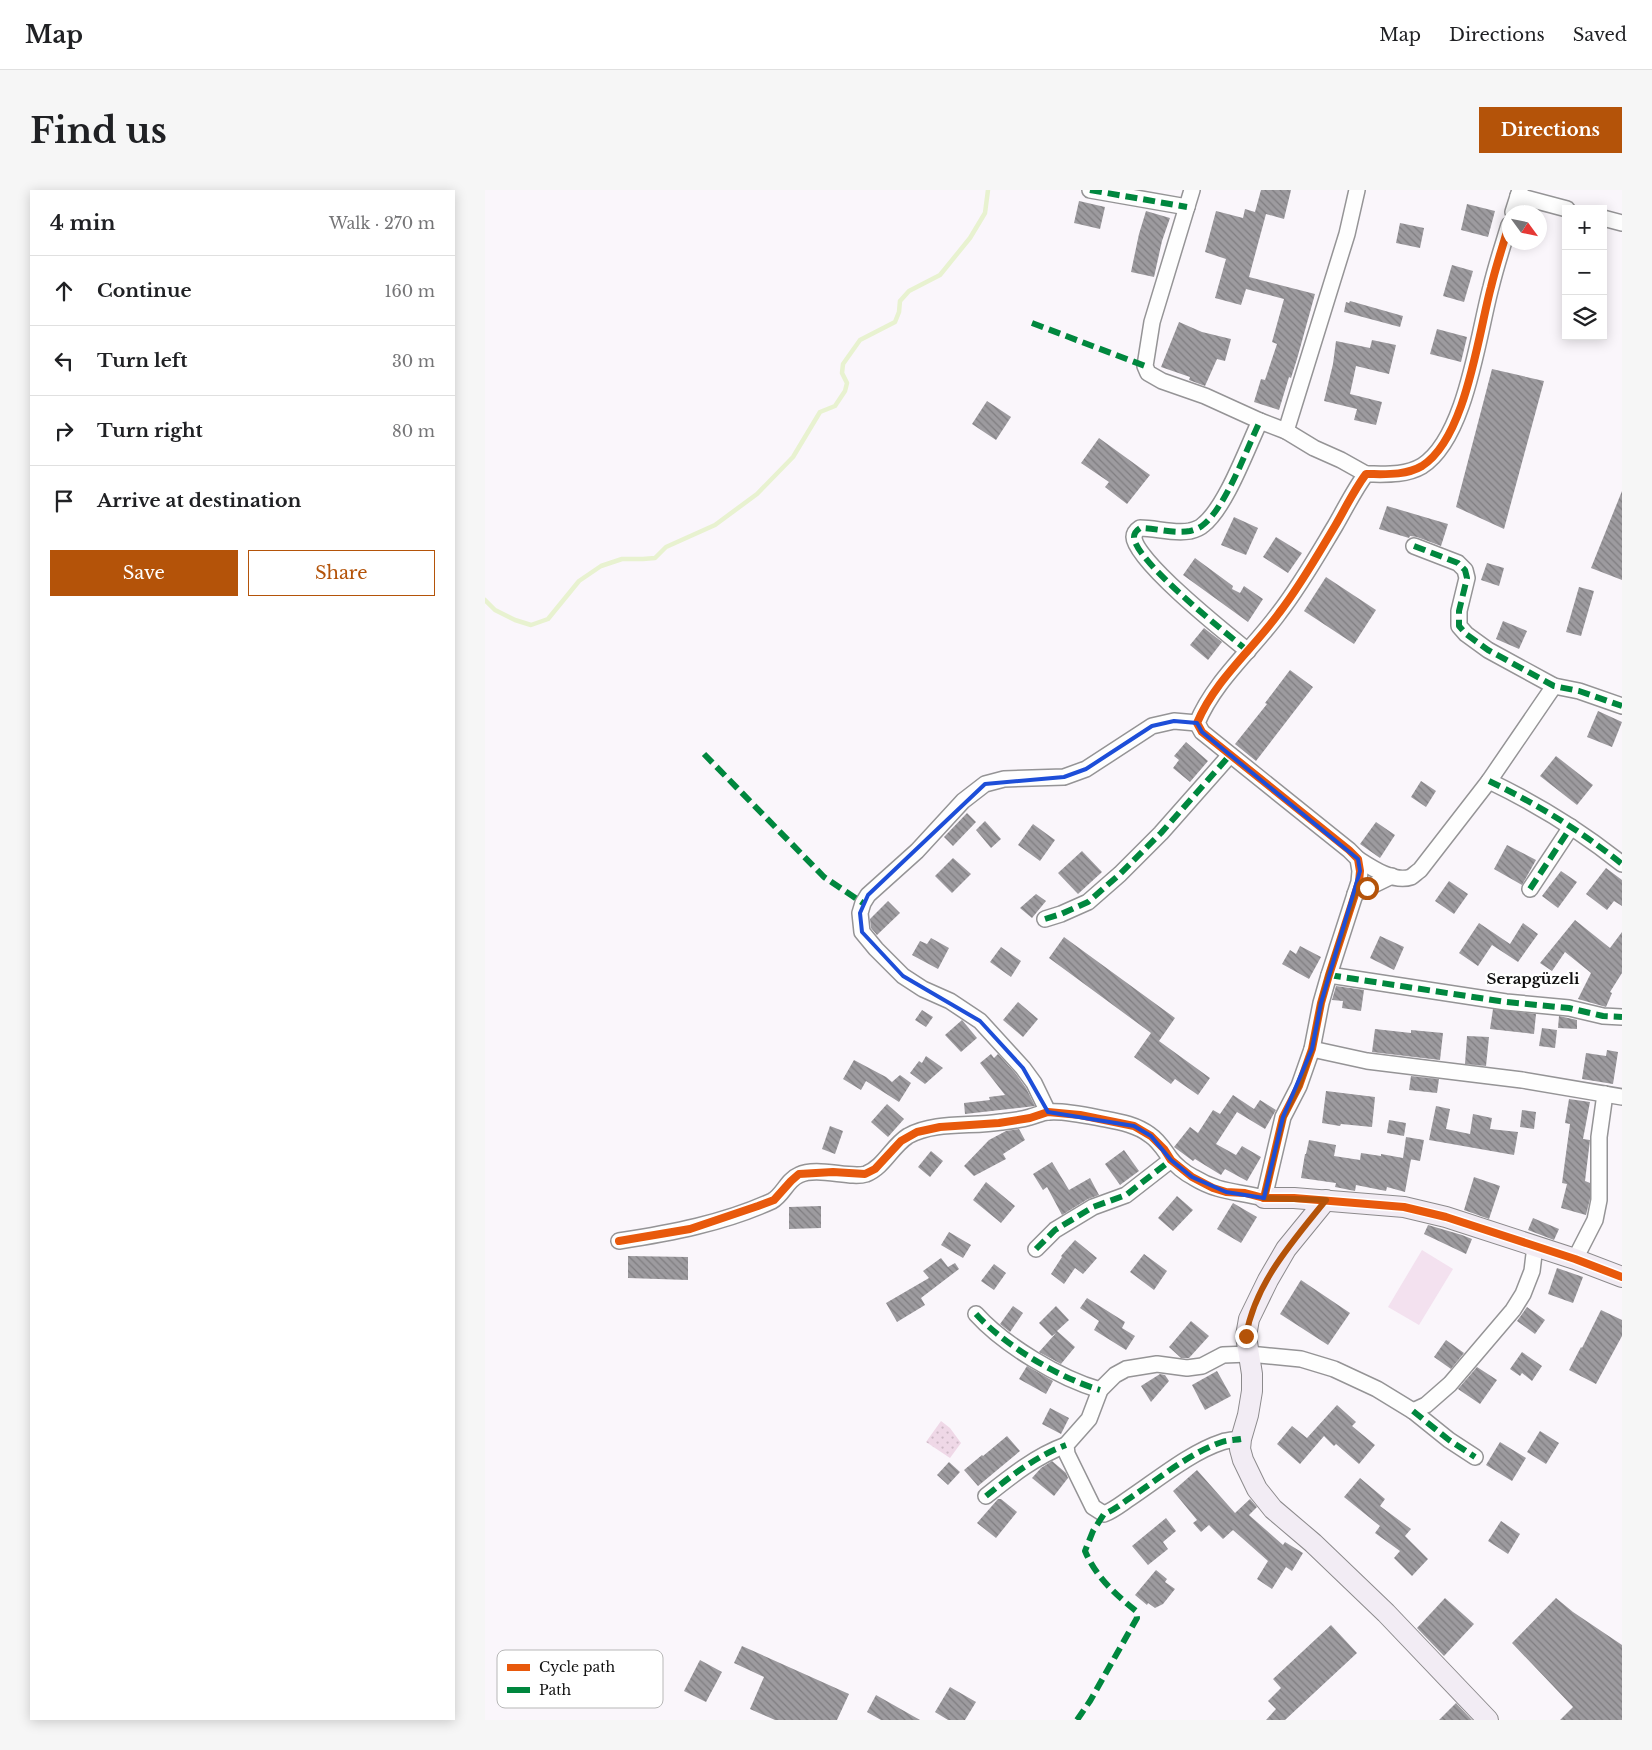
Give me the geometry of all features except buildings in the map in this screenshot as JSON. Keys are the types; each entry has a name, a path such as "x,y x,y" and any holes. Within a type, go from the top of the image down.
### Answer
{"street":[{"path":"1091,190 1187,207"},
{"path":"1191,190 1152,322 1145,366 1148,373 1162,381 1205,396 1287,431 1314,448 1366,474 1395,474 1423,465 1439,450 1449,435 1470,374 1502,249"},
{"path":"1287,431 1347,234 1357,190"},
{"path":"1515,205 1519,193 1562,207"},
{"path":"1607,219 1622,223"},
{"path":"1248,651 1171,585 1148,561 1133,536 1135,531 1140,528 1175,532 1190,531 1203,526 1214,514 1226,494 1260,421"},
{"path":"1197,723 1203,709 1222,682 1278,615 1306,575 1366,474"},
{"path":"1414,546 1458,563 1465,570 1467,578 1459,612 1459,626 1466,634 1487,650 1554,686 1579,691 1622,706"},
{"path":"1197,723 1202,732 1368,866 1401,878 1412,876 1421,870 1489,781 1554,686"},
{"path":"1048,1112 1034,1084 1023,1068 980,1021 950,1001 923,989 903,976 875,949 862,932 860,913 863,903 868,895 917,852 963,801 985,784 1004,779 1064,777 1086,769 1152,726 1174,721 1197,723"},
{"path":"1045,919 1088,902 1120,874 1161,833 1230,755"},
{"path":"1489,781 1525,798 1622,864"},
{"path":"1530,889 1571,828"},
{"path":"1264,1198 1283,1118 1299,1086 1312,1049 1329,974 1359,882 1359,859"},
{"path":"1355,894 1392,876"},
{"path":"1329,974 1496,1001 1569,1008 1603,1016 1622,1017"},
{"path":"1312,1049 1367,1061 1521,1080 1622,1097"},
{"path":"1575,1260 1595,1220 1599,1200 1599,1137 1605,1094"},
{"path":"619,1241 690,1229 758,1206 774,1200 799,1174 833,1172 865,1174 880,1164 901,1142 917,1132 940,1127 999,1123 1030,1118 1048,1112 1080,1115 1134,1126 1151,1136 1164,1148 1171,1160 1192,1177 1213,1188 1226,1192 1245,1193 1264,1198 1326,1200 1404,1207 1446,1217 1622,1277"},
{"path":"1036,1249 1055,1230 1093,1207 1126,1195 1171,1160"},
{"path":"1326,1200 1286,1249 1249,1319 1246,1336 1252,1391 1241,1439 1243,1460 1257,1489 1273,1509 1313,1543 1386,1612 1488,1720"},
{"path":"1413,1411 1426,1405 1450,1384 1513,1310 1523,1294 1532,1271 1535,1246"},
{"path":"976,1314 1004,1340 1081,1385 1100,1390"},
{"path":"986,1496 1047,1452 1066,1446 1089,1419 1100,1390 1115,1375 1126,1368 1157,1364 1187,1368 1201,1366 1223,1355 1249,1354 1301,1359 1334,1369 1377,1390 1413,1411 1449,1440 1475,1457"},
{"path":"1066,1446 1067,1454 1093,1507 1104,1514 1208,1448 1223,1442 1241,1439"}],"highlighted area":[{"path":"1174,721 1197,723 1202,732 1349,850 1358,859 1360,871 1321,1003 1312,1049 1283,1117 1264,1198 1226,1192 1192,1177 1171,1160 1151,1136 1134,1126 1048,1112 1023,1068 980,1021 903,976 862,932 860,913 868,895 985,784 1064,777 1086,769 1152,726"}],"shaded area":[{"path":"1422,1250 1453,1269 1419,1325 1388,1307"},
{"path":"941,1421 950,1428 961,1443 950,1458 926,1442"}],"waterway":[{"path":"485,600 495,610 515,620 531,625 548,619 579,581 601,566 622,559 655,558 666,547 715,525 757,494 793,457 820,412 835,406 845,391 847,383 842,373 843,364 860,340 895,322 899,312 900,301 909,291 940,275 970,238 985,213 988,190"}],"marked path":[{"path":"1090,190 1187,207"},
{"path":"1032,323 1145,366"},
{"path":"1248,651 1203,614 1165,579 1138,548 1134,537 1135,532 1140,528 1184,532 1203,525 1212,516 1228,491 1260,421"},
{"path":"1414,546 1458,563 1465,570 1467,578 1459,611 1459,626 1466,634 1488,650 1554,686 1579,691 1622,706"},
{"path":"704,754 824,877 863,903"},
{"path":"1045,919 1088,902 1120,874 1161,833 1230,755"},
{"path":"1489,781 1558,819 1591,840 1622,864"},
{"path":"1530,889 1571,827"},
{"path":"1329,975 1506,1002 1569,1008 1603,1016 1622,1017"},
{"path":"1036,1249 1055,1230 1093,1207 1126,1195 1171,1160"},
{"path":"976,1314 1001,1337 1033,1359 1084,1385 1100,1390"},
{"path":"1413,1411 1449,1440 1475,1457"},
{"path":"1077,1720 1090,1701 1137,1618 1136,1611 1107,1584 1089,1560 1085,1551 1093,1531 1104,1514 1186,1459 1222,1442 1241,1439"},
{"path":"986,1496 1034,1461 1066,1445"}],"cycle path":[{"path":"1264,1198 1283,1117 1299,1086 1312,1049 1321,1003 1359,882 1360,871 1358,859 1349,850 1202,732 1197,723 1205,707 1224,679 1268,627 1294,592 1366,474 1402,473 1422,466 1437,452 1450,433 1468,384 1502,249"},
{"path":"619,1241 690,1229 758,1206 774,1200 799,1174 833,1172 865,1174 875,1169 901,1141 917,1132 940,1127 999,1123 1030,1118 1048,1112 1080,1115 1134,1126 1151,1136 1164,1149 1171,1160 1192,1177 1213,1188 1226,1192 1245,1193 1264,1198 1294,1198 1404,1207 1446,1217 1575,1259 1622,1277"}],"district":[{"name":"Serapgüzeli","path":"1533,978"}],"route":[{"path":"1246,1336 1249,1319 1286,1249 1326,1200 1264,1198 1283,1118 1299,1086 1312,1049 1329,974 1355,894 1367,888"}]}
